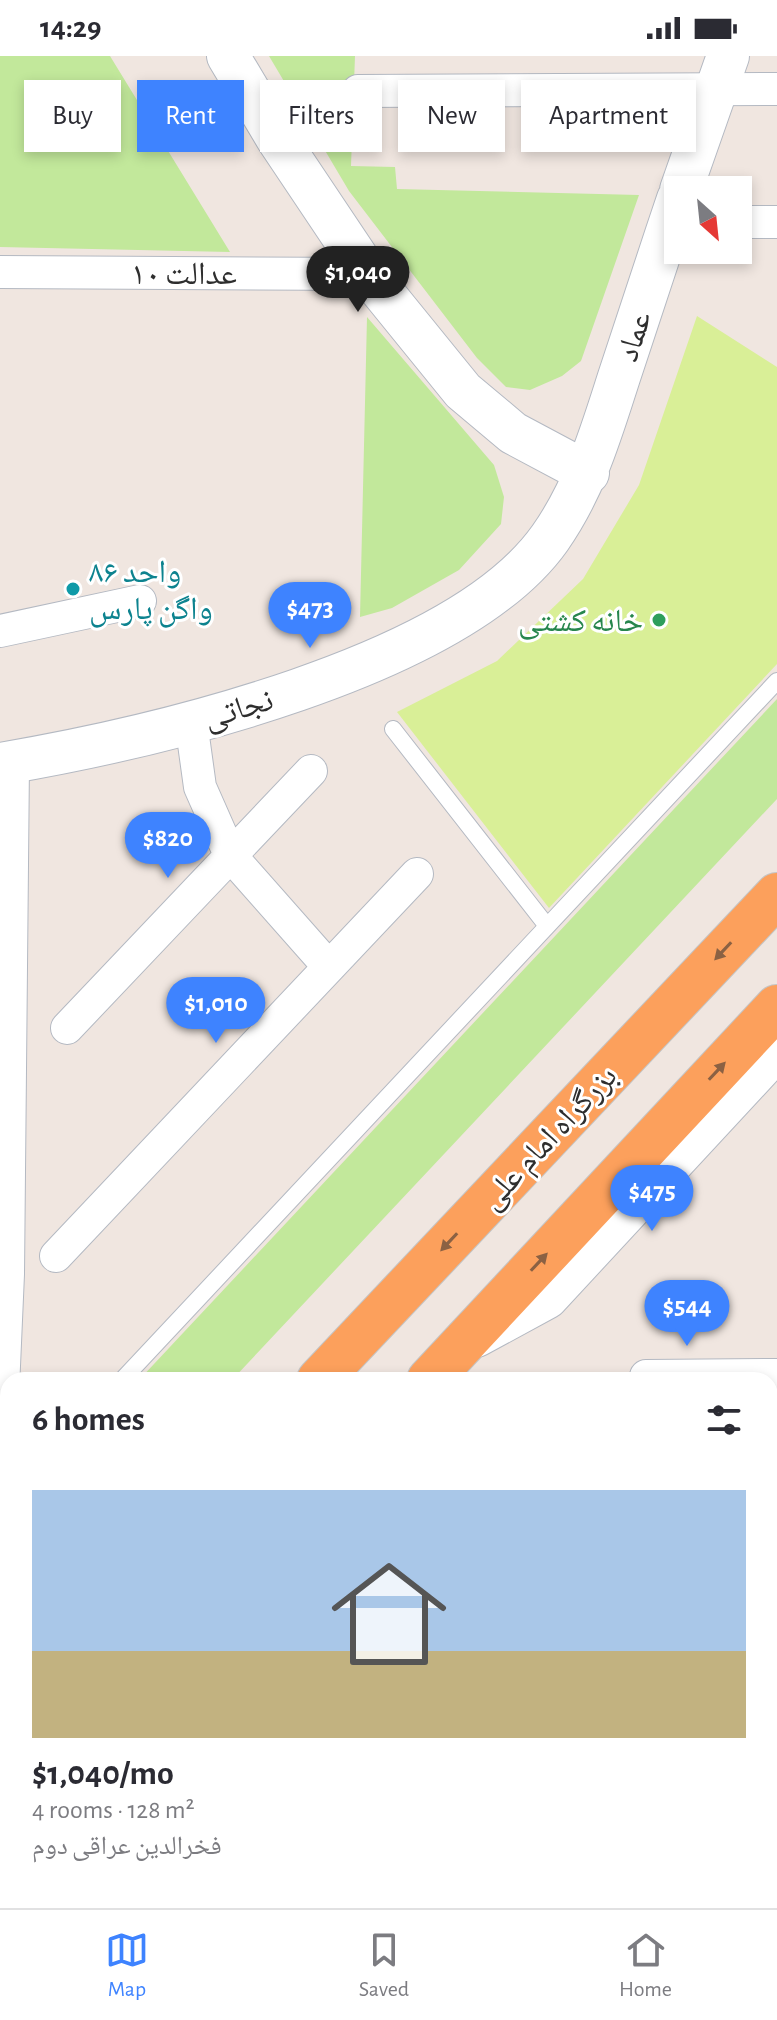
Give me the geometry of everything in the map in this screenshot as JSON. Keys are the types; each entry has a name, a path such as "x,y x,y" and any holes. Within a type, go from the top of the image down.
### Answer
{"highway":[{"name":"بزرگراه امام علی","path":"327,1372 777,895"},
{"path":"436,1372 777,1007"}],"main road":[{"path":"466,1340 546,1297 777,1048"}],"street":[{"path":"228,56 277,138 368,274 463,391 513,433 588,473"},
{"path":"382,90 722,72 777,89"},
{"name":"عماد","path":"688,176 722,72"},
{"path":"752,222 777,222"},
{"name":"عماد","path":"588,473 664,247"},
{"name":"عدالت ۱۰","path":"0,272 368,274"},
{"name":"نجاتی","path":"6,763 191,722 347,671 463,616 510,579 549,539 588,473"},
{"path":"0,631 140,601"},
{"path":"191,722 200,787 230,855 329,967"},
{"path":"2,1372 6,763"},
{"path":"67,1028 311,771"},
{"path":"56,1256 417,874"}],"lane":[{"path":"129,1372 777,681"},
{"path":"393,729 547,926"}],"green space":[{"path":"0,56 110,56 137,100 137,152 169,152 230,252 0,247"},
{"path":"269,56 355,56 354,80 283,80"},
{"path":"326,152 352,152 351,166 395,167 397,189 639,195 581,361 562,376 530,390 506,387 477,358 349,191"},
{"name":"خانه کشتی","path":"697,316 777,367 777,664 549,908 397,712 497,661 583,579 639,485"},
{"path":"367,317 494,465 504,497 501,524 459,570 392,608 360,617"},
{"path":"777,699 777,799 240,1372 146,1372"}],"place":[{"name":"۸۶ واحد واگن پارس","path":"73,589"},
{"name":"خانه کشتی","path":"659,620"}]}
